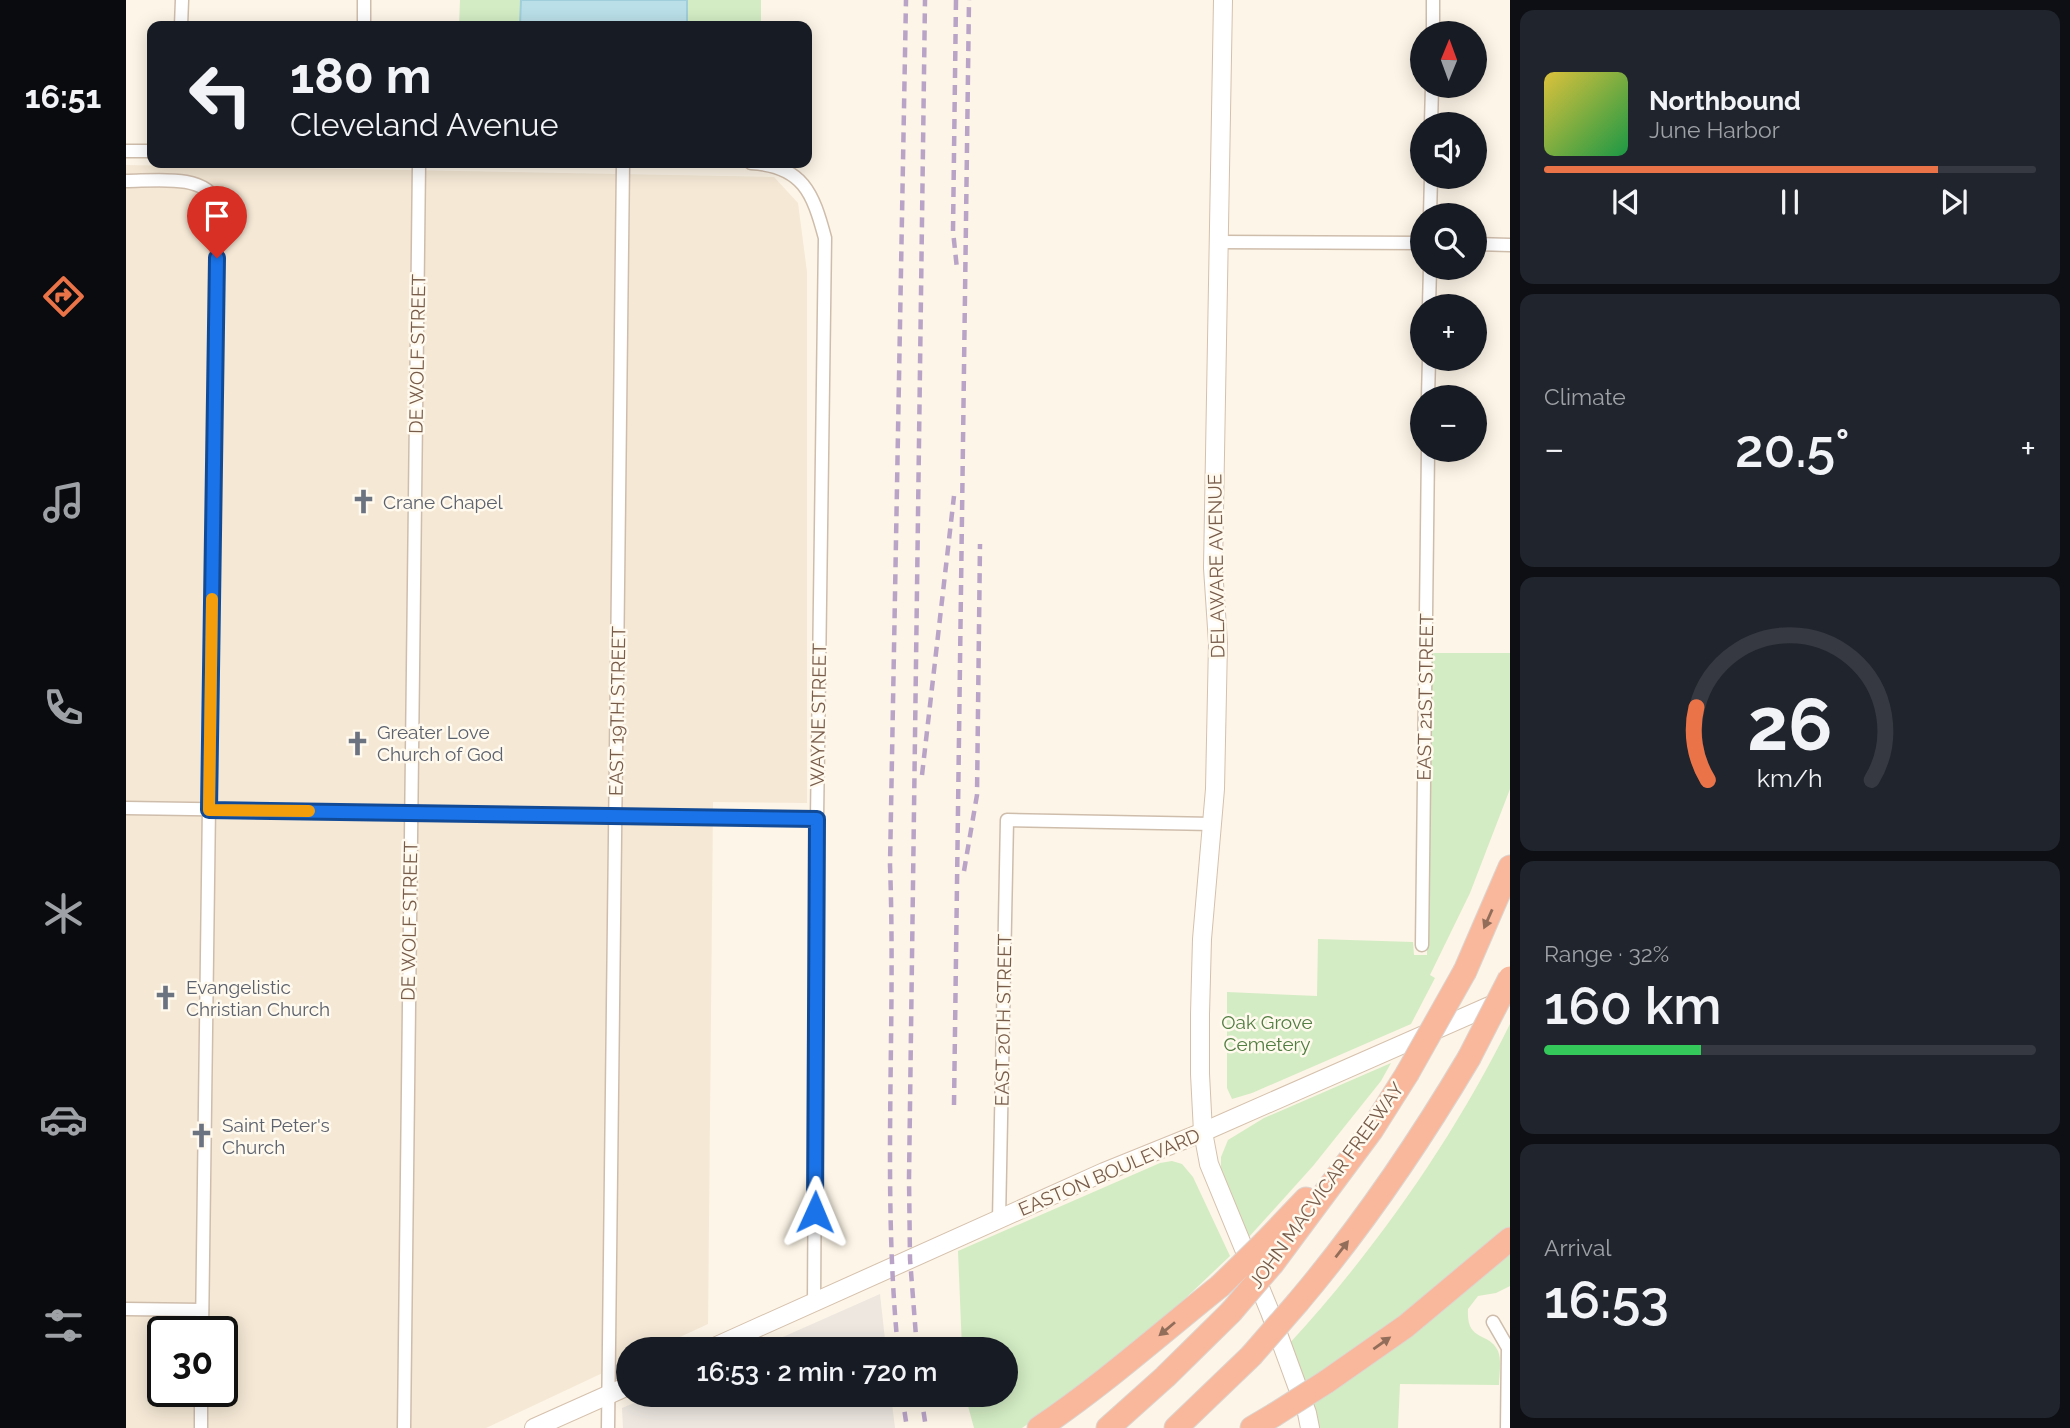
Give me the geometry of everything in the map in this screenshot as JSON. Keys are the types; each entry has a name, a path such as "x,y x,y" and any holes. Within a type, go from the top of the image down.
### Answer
{"highway":[{"name":"JOHN MACVICAR FREEWAY","path":"1108,1428 1166,1377 1231,1312 1268,1253 1371,1131 1407,1074 1465,971 1510,867"},
{"path":"1177,1428 1251,1356 1345,1247 1389,1185 1469,1058 1510,978"},
{"path":"1252,1428 1326,1382 1406,1326 1510,1239"},
{"path":"1039,1428 1074,1404 1220,1286 1268,1253"}],"main road":[{"name":"DELAWARE AVENUE","path":"1203,1132 1200,1073 1202,939 1213,824 1218,643 1213,568 1223,0"},
{"name":"EASTON BOULEVARD","path":"737,1337 1104,1172 1203,1132 1510,998"},
{"path":"1203,1132 1209,1164 1270,1312 1310,1428"},
{"path":"534,1428 616,1391"}],"street":[{"path":"181,0 181,21"},
{"path":"364,0 364,21"},
{"path":"1433,0 1433,21"},
{"path":"126,151 147,151"},
{"name":"DE WOLF STREET","path":"404,1428 419,168"},
{"name":"EAST 19TH STREET","path":"608,1428 623,168"},
{"name":"WAYNE STREET","path":"781,168 801,180 812,195 825,238 826,268 817,819 814,1303"},
{"path":"126,181 194,182 208,188 218,202 202,1316"},
{"path":"1218,242 1410,243"},
{"path":"1487,244 1510,245"},
{"name":"EAST 21ST STREET","path":"1422,944 1428,462"},
{"path":"126,808 817,819"},
{"name":"EAST 20TH STREET","path":"999,1220 1007,820 1213,824"},
{"path":"126,1309 202,1310"},
{"path":"1493,1322 1508,1348 1507,1428"},
{"path":"201,1407 201,1428"}],"shaded area":[{"path":"126,165 147,165 147,168 774,177 798,203 807,272 807,803 713,802 708,1324 680,1337 616,1337 616,1367 486,1428 126,1428"},
{"path":"880,1294 885,1337 783,1337"},
{"path":"892,1407 895,1428 623,1428 622,1408"}],"green space":[{"path":"460,0 761,0 761,21 459,21"},
{"name":"Oak Grove Cemetery","path":"1430,653 1510,653 1510,789 1470,893 1430,975 1435,978 1411,1024 1252,1093 1232,1099 1227,1088 1227,992 1317,996 1318,939 1413,942 1414,955 1427,955"},
{"path":"1510,1024 1510,1228 1457,1275 1397,1321 1304,1384 1288,1345 1351,1272 1410,1192 1464,1109"},
{"path":"1391,1063 1381,1081 1313,1166 1248,1238 1221,1172 1221,1157 1228,1140 1264,1118"},
{"path":"1172,1161 1182,1164 1193,1177 1230,1256 1153,1329 1067,1397 1022,1428 974,1428 968,1407 1018,1407 1018,1337 962,1337 958,1251 1160,1163"},
{"path":"1510,1254 1510,1286 1496,1293 1478,1296 1468,1309 1468,1320 1474,1332 1489,1341 1498,1351 1499,1385 1400,1384 1398,1428 1315,1428 1309,1404 1418,1330"}],"water":[{"path":"521,0 687,0 687,21 520,21"}],"railway":[{"path":"897,1337 890,1168 890,865 906,0"},
{"path":"916,1337 910,1259 909,1179 925,0"},
{"path":"956,0 953,231 957,269"},
{"path":"954,1105 969,0"},
{"path":"922,775 954,496"},
{"path":"964,871 977,795 980,544"},
{"path":"904,1407 907,1428"},
{"path":"923,1407 926,1428"}],"slow traffic":[{"path":"212,599 209,810 309,811"}],"place":[{"name":"Crane Chapel","path":"363,502"},
{"name":"Greater Love Church of God","path":"357,743"},
{"name":"Evangelistic Christian Church","path":"166,998"},
{"name":"Saint Peter's Church","path":"202,1136"}],"route":[{"path":"217,258 209,810 817,819 815,1212"}]}
